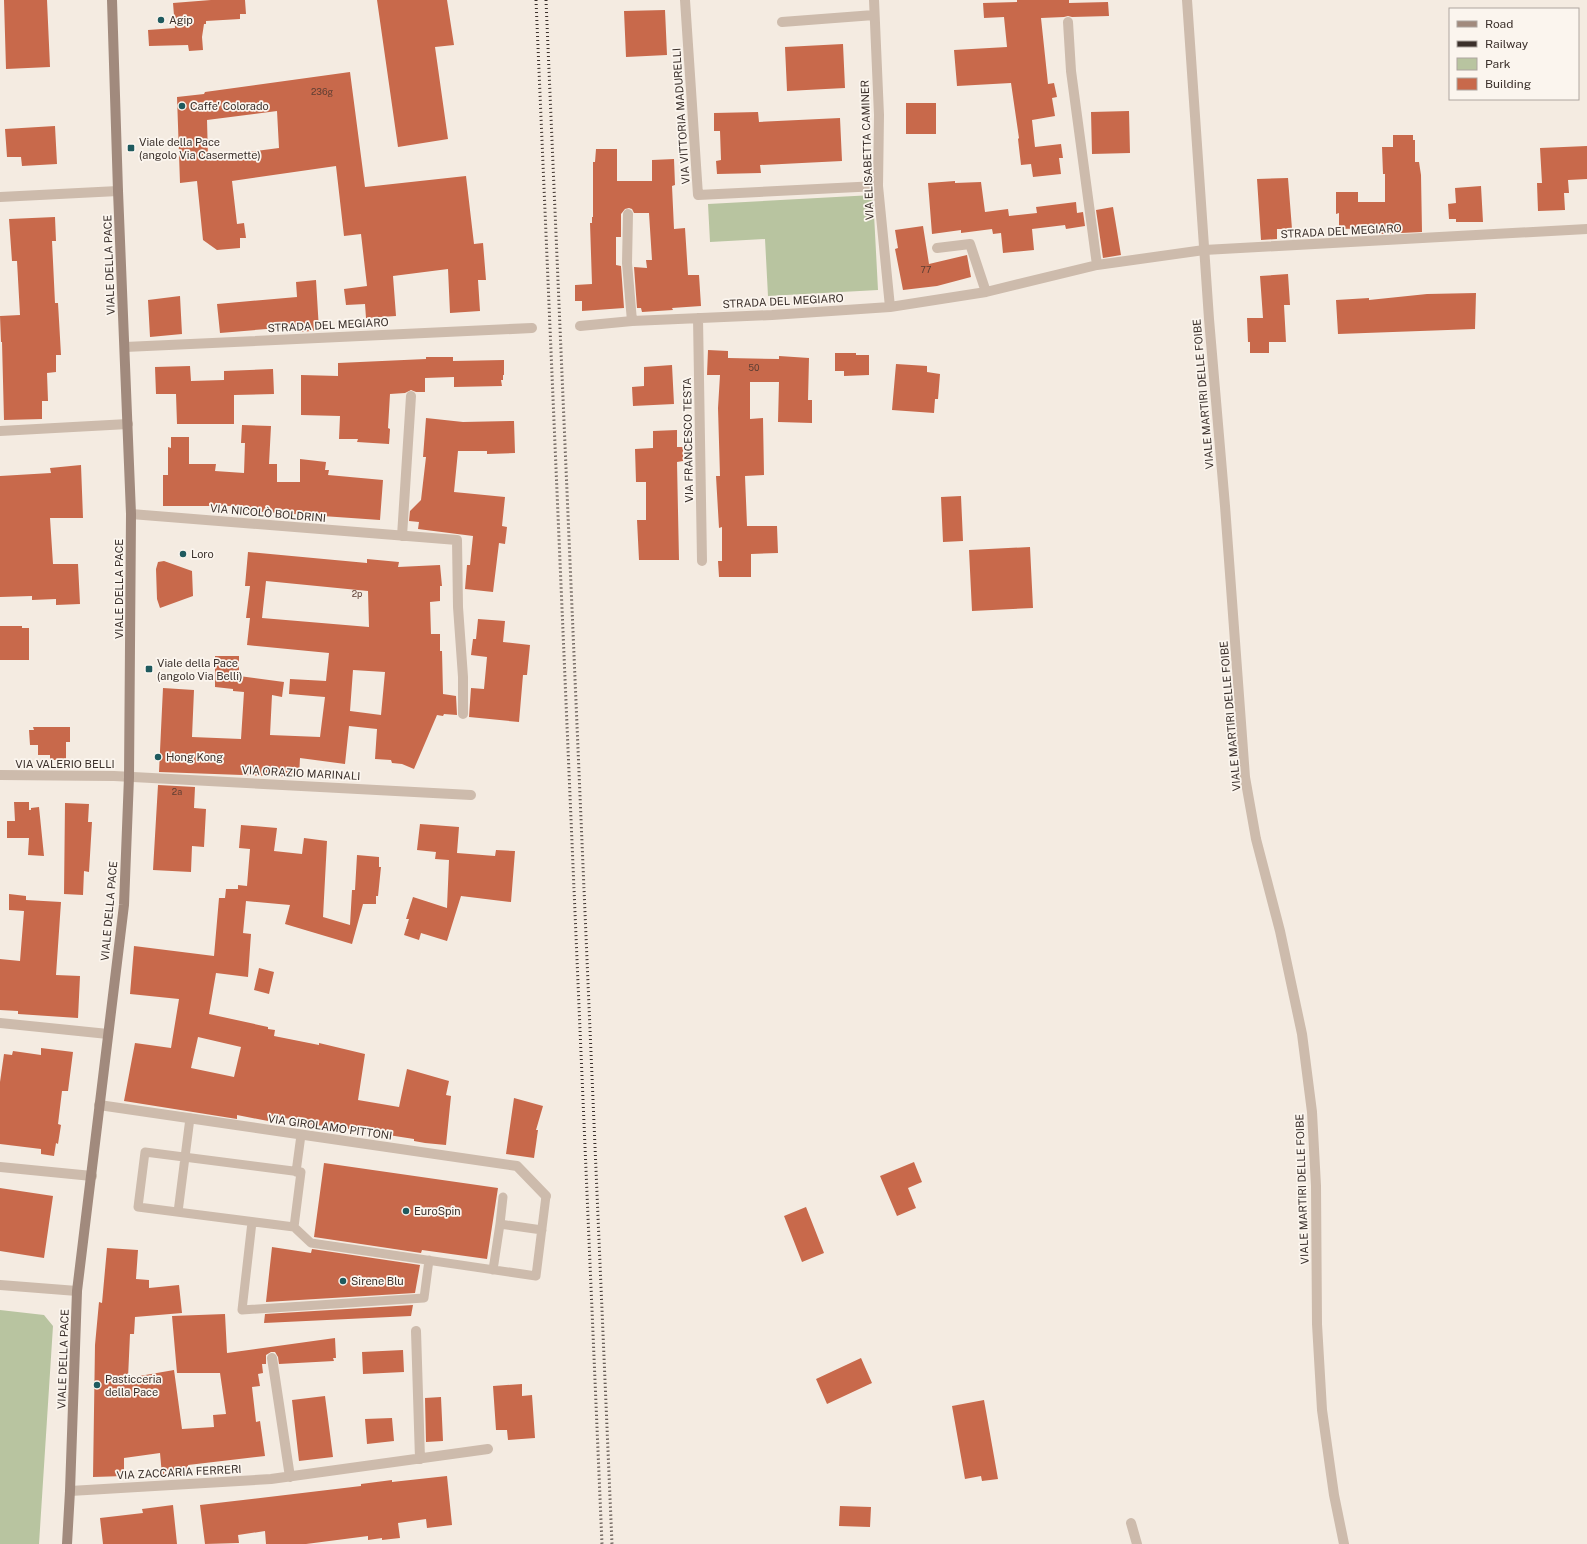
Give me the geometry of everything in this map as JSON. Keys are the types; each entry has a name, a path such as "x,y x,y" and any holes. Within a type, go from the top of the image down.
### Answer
{"main road":[{"name":"VIALE DELLA PACE","path":"67,1544 77,1291 124,905 129,777 131,514 112,0"}],"street":[{"name":"VIA VITTORIA MADURELLI","path":"685,0 698,195 878,186"},
{"name":"VIA ELISABETTA CAMINER","path":"874,0 879,115 878,186 890,307"},
{"name":"VIALE MARTIRI DELLE FOIBE","path":"1187,0 1204,250 1245,777 1256,839 1280,931 1302,1034 1312,1112 1316,1186 1316,1324 1322,1410 1334,1495 1344,1544"},
{"path":"782,22 874,15"},
{"path":"1068,22 1071,71 1097,265"},
{"path":"0,197 118,191"},
{"path":"628,214 627,263 632,321"},
{"name":"STRADA DEL MEGIARO","path":"580,326 632,321 772,315 890,307 986,292 1097,265 1204,250 1587,229"},
{"path":"937,248 970,244 986,292"},
{"name":"VIA FRANCESCO TESTA","path":"698,318 702,561"},
{"name":"STRADA DEL MEGIARO","path":"125,347 532,328"},
{"path":"402,536 412,396"},
{"path":"0,431 128,424"},
{"name":"VIA NICOLÒ BOLDRINI","path":"131,514 457,540 458,607 463,677 463,714"},
{"name":"VIA VALERIO BELLI","path":"0,775 129,777"},
{"name":"VIA ORAZIO MARINALI","path":"129,777 471,795"},
{"path":"0,1024 108,1034"},
{"name":"VIA GIROLAMO PITTONI","path":"99,1104 517,1166 546,1196"},
{"path":"0,1167 92,1176"},
{"path":"0,1285 77,1291"},
{"path":"416,1332 420,1459"},
{"path":"272,1358 290,1477"},
{"name":"VIA ZACCARIA FERRERI","path":"70,1491 290,1477 488,1449"},
{"path":"1131,1523 1137,1544"}],"lane":[{"path":"178,1212 190,1118"},
{"path":"296,1172 301,1135"},
{"path":"294,1227 301,1172 145,1152 138,1207 294,1227 311,1243 536,1276 546,1196"},
{"path":"493,1270 503,1197"},
{"path":"252,1222 242,1310 424,1298 428,1260"},
{"path":"500,1224 542,1230"}],"green space":[{"path":"873,195 878,290 768,296 765,239 710,242 708,204"},
{"path":"0,1310 44,1315 53,1326 39,1544 0,1544"}],"building":[{"path":"4,0 47,0 50,67 6,69"},
{"path":"211,0 245,0 246,14 240,14 240,19 206,21 206,24 204,24 202,37 203,50 189,51 188,45 149,46 148,30 175,28 173,3"},
{"path":"377,0 447,0 454,45 435,47 448,139 398,147"},
{"path":"1017,0 1069,0 1069,3 1108,2 1109,16 1068,16 1041,18 1048,84 1054,83 1057,97 1052,98 1055,116 1032,120 1035,147 1061,144 1063,158 1059,158 1061,174 1033,177 1031,164 1021,165 1019,138 1011,83 957,86 954,50 1007,47 1004,17 984,18 983,3 1017,2"},
{"path":"665,10 667,55 626,57 624,11"},
{"path":"843,44 845,88 787,91 785,47"},
{"path":"350,72 365,187 466,176 474,244 483,243 486,280 478,280 480,311 450,313 448,269 393,276 396,316 366,318 365,304 346,305 344,289 367,286 361,234 344,236 336,166 232,181 237,224 244,223 246,238 240,238 240,248 217,250 203,240 197,181 180,183 177,97 204,94 205,92","holes":["277,111 279,148 208,157 207,120"]},
{"path":"906,103 936,103 936,134 906,134"},
{"path":"1129,111 1130,153 1092,154 1091,112"},
{"path":"758,112 759,122 840,118 842,161 760,165 761,173 717,174 716,161 721,160 720,131 714,131 714,113"},
{"path":"55,126 57,164 22,166 21,157 7,157 5,129"},
{"path":"1393,135 1413,135 1413,140 1415,140 1415,162 1419,162 1421,175 1422,232 1380,234 1380,228 1339,229 1339,213 1336,214 1336,192 1358,192 1358,202 1385,202 1385,174 1383,174 1382,147 1393,147"},
{"path":"1587,146 1587,179 1568,180 1569,193 1564,193 1565,210 1538,211 1537,183 1542,183 1540,148"},
{"path":"596,149 617,149 617,181 652,181 652,160 674,159 675,185 672,186 674,229 685,228 688,275 699,275 701,306 642,312 641,308 637,308 634,267 647,268 646,260 652,260 649,213 634,213 632,209 629,208 625,209 621,214 621,237 616,237 616,265 621,266 624,308 582,311 582,301 575,301 575,285 592,284 590,223 592,223 593,217 593,162 595,162"},
{"path":"1288,178 1292,229 1277,229 1277,239 1261,240 1257,179"},
{"path":"955,181 955,183 981,182 985,212 1008,209 1009,216 1037,213 1036,207 1076,202 1077,213 1083,212 1085,226 1066,229 1065,225 1032,229 1034,250 1003,253 1001,233 993,234 992,229 961,233 961,230 932,234 928,183"},
{"path":"1481,186 1483,222 1456,222 1456,219 1449,219 1448,204 1456,203 1455,188"},
{"path":"1113,207 1121,255 1103,258 1096,210"},
{"path":"55,217 56,241 52,241 55,303 58,303 61,355 56,355 56,372 47,373 48,401 42,401 42,419 4,420 0,316 20,315 17,261 12,261 9,219"},
{"path":"923,226 929,264 967,255 971,277 937,286 903,290 895,249 898,248 895,230"},
{"path":"1288,274 1290,305 1284,305 1286,342 1269,342 1269,353 1250,353 1247,318 1263,318 1260,276"},
{"path":"316,280 319,330 302,332 302,326 220,333 217,304 297,297 296,282"},
{"path":"1476,293 1475,329 1338,334 1336,300 1369,298 1369,300 1427,294"},
{"path":"180,296 182,334 150,337 148,300"},
{"path":"708,350 728,351 728,358 779,359 779,356 809,358 808,400 812,400 812,423 778,422 779,382 750,382 750,419 763,418 764,475 745,476 747,526 777,526 778,553 751,554 751,577 719,577 718,561 722,561 722,527 719,528 716,476 720,476 718,408 720,375 707,375"},
{"path":"835,353 856,353 856,355 869,355 869,375 844,376 844,371 835,371"},
{"path":"426,357 453,357 453,361 504,360 504,375 503,380 501,380 502,386 454,387 454,377 425,378 425,392 416,392 411,390 405,393 390,394 388,428 390,429 389,444 357,442 358,439 339,439 340,416 301,415 301,375 338,376 338,363 426,359"},
{"path":"896,364 927,366 927,372 940,374 938,399 935,399 934,413 892,410"},
{"path":"672,365 674,404 633,406 632,387 644,386 644,367"},
{"path":"190,366 191,381 224,380 224,371 273,369 274,394 234,395 234,424 177,424 176,394 156,394 155,367"},
{"path":"426,418 463,422 514,421 515,453 487,454 487,451 458,451 454,492 505,497 502,526 507,527 505,544 499,543 493,592 465,589 467,565 470,565 473,536 418,529 419,522 409,521 410,511 421,500 426,457 423,457"},
{"path":"242,425 271,426 269,464 277,464 277,482 300,482 300,459 326,462 325,470 329,470 328,475 383,480 380,520 237,510 237,506 163,506 163,475 168,475 168,447 171,448 171,437 189,437 189,464 216,464 215,471 244,473 245,443 241,443"},
{"path":"677,430 677,447 683,447 683,461 677,462 679,560 639,560 637,520 646,520 646,482 636,482 635,449 653,448 653,431"},
{"path":"81,465 83,518 50,518 53,564 78,564 80,604 56,605 56,599 32,600 32,596 0,597 0,476 51,473 50,468"},
{"path":"961,496 963,541 943,542 941,497"},
{"path":"1030,547 1033,608 972,611 969,550"},
{"path":"248,552 367,563 367,559 399,562 398,567 440,565 442,586 440,586 440,601 430,602 431,634 440,634 443,694 456,696 457,715 437,715 414,769 402,764 392,763 391,760 375,759 377,729 349,726 345,764 300,758 299,777 159,772 163,688 194,690 192,737 241,739 244,692 215,687 215,656 239,656 239,676 284,682 282,697 272,695 270,735 320,737 325,697 289,694 290,679 326,681 329,653 247,645 250,618 246,618 250,586 245,586","holes":["266,581 368,591 369,627 262,618","353,670 385,672 381,715 350,711"]},
{"path":"164,561 192,571 193,596 160,608 157,599 156,569 158,562"},
{"path":"478,619 505,621 503,642 530,645 527,675 523,675 519,722 469,717 471,688 484,689 487,657 471,655 473,639 476,639"},
{"path":"0,626 22,626 22,628 29,628 29,660 0,660"},
{"path":"33,727 70,727 70,742 66,742 66,760 50,760 50,755 38,755 38,745 30,745 29,730 34,730"},
{"path":"158,785 195,787 194,808 206,809 204,847 192,846 191,872 153,870"},
{"path":"14,802 29,802 29,810 31,810 31,808 39,807 44,856 28,855 29,838 7,838 7,821 15,821"},
{"path":"65,803 89,804 88,822 92,822 89,872 84,871 83,895 64,894"},
{"path":"420,824 459,827 457,853 495,856 496,850 515,851 511,902 461,896 447,941 421,933 419,940 404,935 409,919 406,919 413,897 447,908 449,860 435,859 436,852 417,850"},
{"path":"241,825 277,828 274,851 302,854 304,838 327,841 323,917 350,925 352,890 355,890 357,855 379,857 379,867 381,867 378,896 376,896 376,904 363,904 352,944 285,924 290,905 246,901 243,933 251,934 248,977 216,973 209,1014 268,1027 268,1029 275,1030 274,1036 319,1045 319,1043 365,1054 358,1100 399,1107 407,1069 449,1081 446,1095 451,1096 446,1145 414,1141 414,1139 369,1131 306,1124 307,1121 269,1116 268,1121 237,1115 237,1119 124,1101 135,1043 171,1048 179,999 130,994 134,946 214,956 219,898 225,898 226,889 238,889 238,885 247,886 250,849 239,848","holes":["198,1037 241,1047 234,1077 191,1068"]},
{"path":"9,894 26,896 26,900 61,902 56,975 80,976 78,1018 18,1014 18,1011 0,1010 0,959 20,961 24,911 9,910"},
{"path":"259,968 274,972 269,994 254,990"},
{"path":"41,1048 73,1052 68,1091 62,1091 58,1124 61,1125 58,1144 56,1143 54,1156 41,1154 41,1149 0,1144 0,1082 4,1054 12,1055 13,1051 41,1055"},
{"path":"514,1098 543,1106 536,1130 538,1130 534,1158 506,1154"},
{"path":"914,1162 922,1182 908,1188 916,1208 897,1216 880,1176"},
{"name":"EuroSpin","path":"324,1163 498,1188 487,1259 422,1250 421,1253 314,1237"},
{"path":"0,1188 53,1196 44,1258 0,1251"},
{"path":"806,1207 824,1253 802,1262 784,1216"},
{"name":"Sirene Blu","path":"272,1247 311,1253 312,1249 420,1265 415,1293 266,1302"},
{"path":"107,1248 138,1250 136,1279 149,1280 149,1288 179,1285 182,1313 135,1317 134,1334 130,1334 128,1378 174,1370 182,1429 214,1427 213,1415 226,1414 220,1373 177,1373 172,1316 225,1314 227,1353 335,1338 336,1358 333,1358 334,1361 279,1364 278,1357 275,1352 271,1352 266,1355 266,1364 262,1364 263,1373 258,1374 260,1386 252,1387 256,1422 260,1421 265,1456 188,1465 189,1473 162,1475 160,1453 124,1458 124,1476 93,1477 95,1345 99,1302 102,1303"},
{"path":"413,1305 411,1316 264,1323 265,1314"},
{"path":"403,1350 404,1372 363,1374 362,1352"},
{"path":"861,1358 872,1383 827,1404 816,1379"},
{"path":"522,1384 522,1396 532,1395 535,1438 508,1440 507,1430 496,1430 493,1386"},
{"path":"325,1396 333,1457 299,1461 292,1400"},
{"path":"441,1397 443,1441 426,1442 425,1398"},
{"path":"984,1400 998,1479 982,1481 981,1476 965,1479 952,1406"},
{"path":"392,1418 394,1441 367,1444 365,1419"},
{"path":"447,1476 452,1525 427,1528 426,1519 398,1523 400,1538 382,1540 382,1538 368,1540 368,1536 306,1544 266,1544 265,1531 238,1535 239,1543 205,1544 200,1505 361,1486 361,1484 392,1480 392,1482"},
{"path":"173,1505 177,1544 103,1544 100,1518 143,1513 142,1509"},
{"path":"840,1506 871,1507 870,1527 839,1526"}],"railway":[{"path":"536,0 602,1544"},
{"path":"546,0 612,1544"}],"place":[{"name":"Agip","path":"161,20"},
{"name":"Caffe' Colorado","path":"182,106"},
{"name":"Viale della Pace (angolo Via Casermette)","path":"131,148"},
{"name":"Loro","path":"183,554"},
{"name":"Viale della Pace (angolo Via Belli)","path":"149,669"},
{"name":"Hong Kong","path":"158,757"},
{"name":"EuroSpin","path":"406,1211"},
{"name":"Sirene Blu","path":"343,1281"},
{"name":"Pasticceria della Pace","path":"97,1385"}]}
